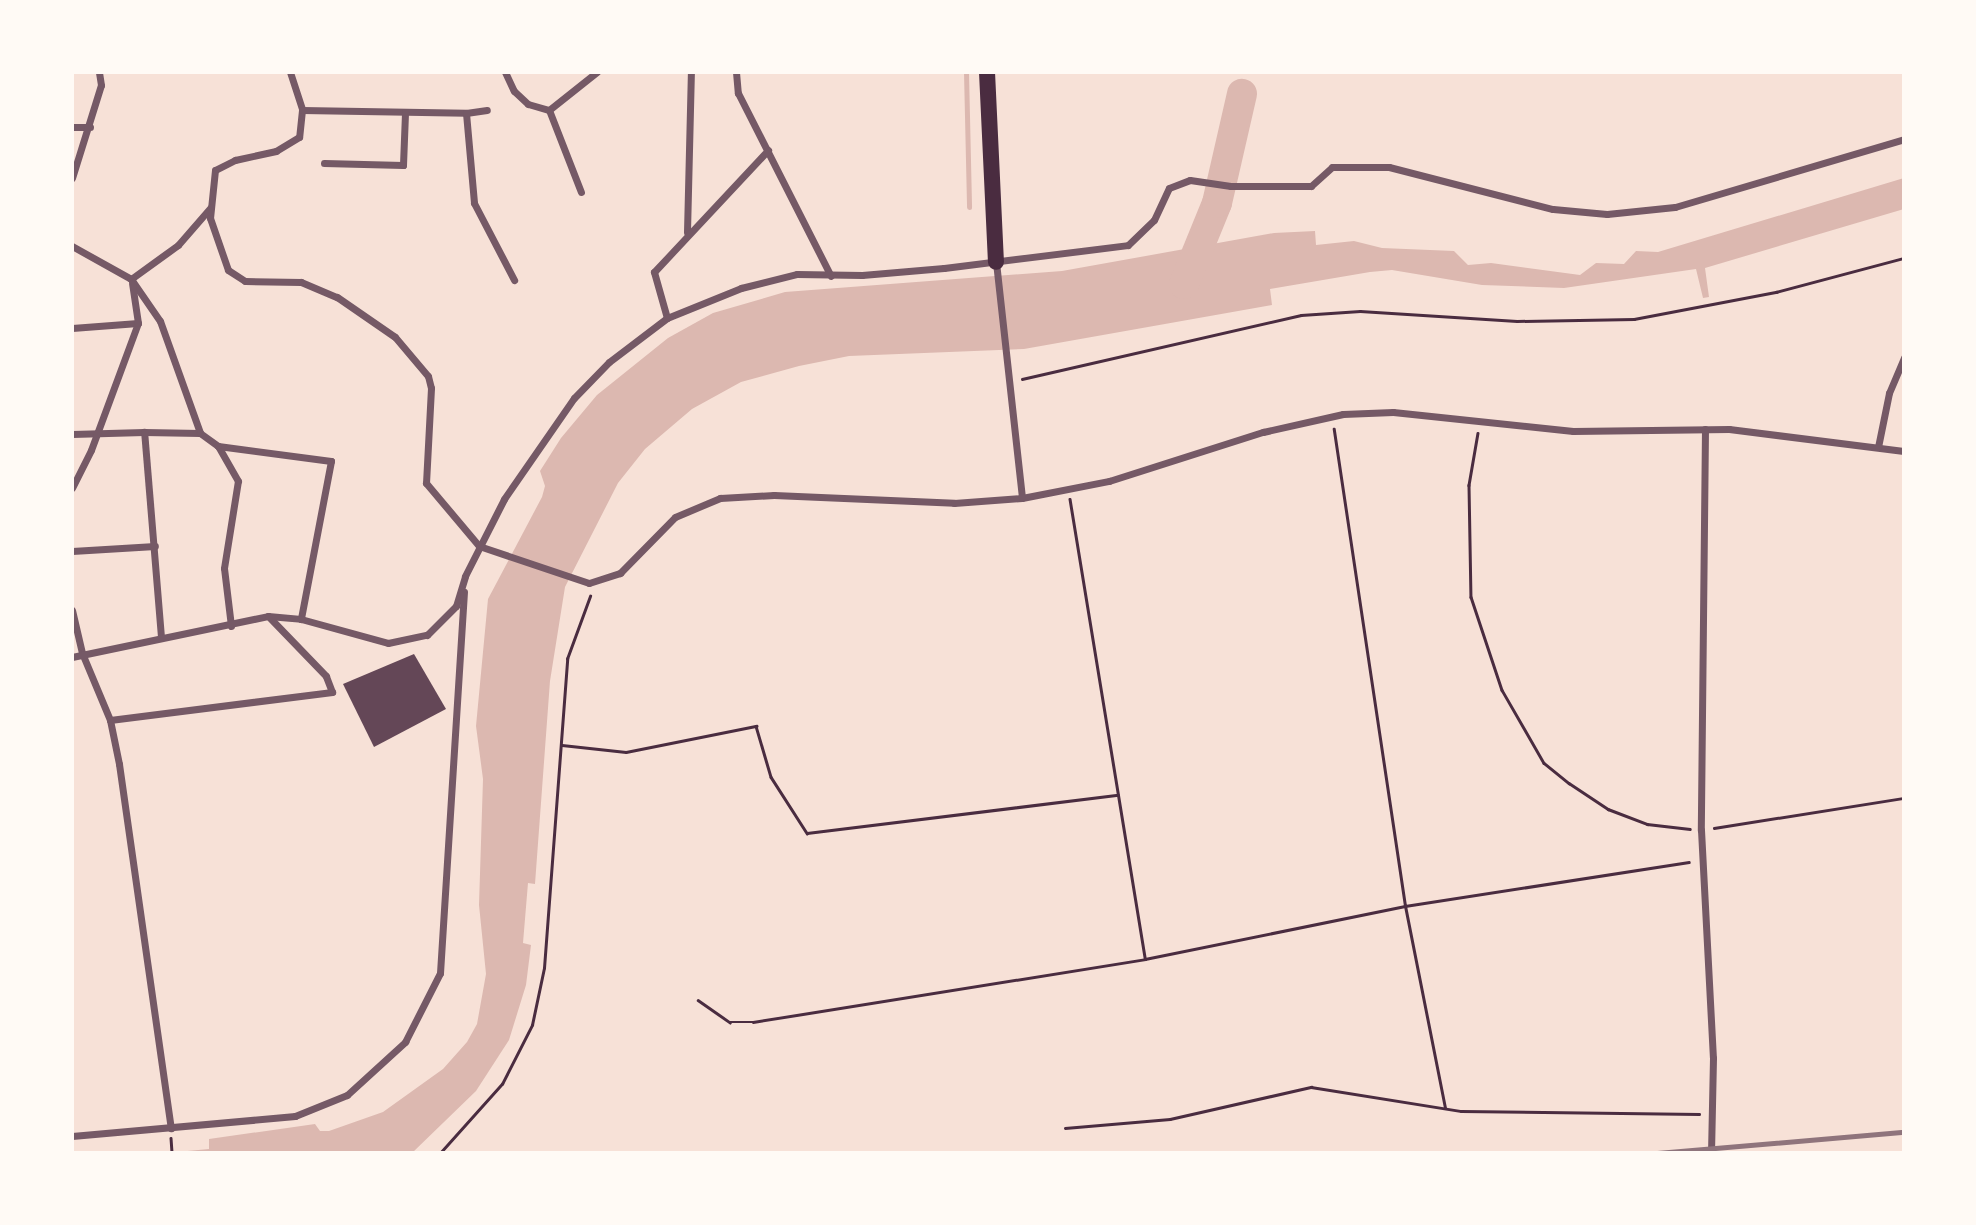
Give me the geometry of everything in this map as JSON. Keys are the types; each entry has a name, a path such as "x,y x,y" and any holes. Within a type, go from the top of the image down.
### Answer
{"highway":[{"path":"987,72 996,262"}],"street":[{"path":"72,178 102,85 99,72"},
{"path":"290,72 302,110 299,137 276,151 235,160 215,170 211,207 221,257 235,277 301,282 337,297 395,337 428,376 426,483 480,546 592,583 620,573 675,517 720,498 774,495 954,503 1022,498 1068,490 1332,415 1393,412 1573,432 1705,429 1776,433 1904,451"},
{"path":"505,72 514,91 528,104 550,110"},
{"path":"550,110 597,72"},
{"path":"687,232 691,72"},
{"path":"736,72 738,93 831,276"},
{"path":"302,110 466,113 487,110"},
{"path":"550,110 581,192"},
{"path":"324,163 403,165 405,112"},
{"path":"466,113 474,203 514,280"},
{"path":"72,127 90,127"},
{"path":"72,657 268,617 301,619 363,638 403,643 439,627 456,606 465,576 530,456 574,398 610,362 667,318 741,288 796,274 831,276 996,262 1128,245 1154,220 1169,188 1190,180 1231,186 1311,186 1332,167 1389,167 1540,206 1607,214 1675,207 1904,139"},
{"path":"667,318 654,272 687,232 768,150"},
{"path":"131,279 178,244 211,207"},
{"path":"72,246 131,279 160,321 201,433 218,446 238,481 225,568 231,626"},
{"path":"996,262 1022,498"},
{"path":"72,488 97,432 138,323 131,279"},
{"path":"72,328 138,323"},
{"path":"1878,447 1889,393 1904,357"},
{"path":"1705,429 1701,830 1712,1115 1711,1153"},
{"path":"144,432 161,637"},
{"path":"72,434 201,433"},
{"path":"218,446 331,461 301,619"},
{"path":"72,551 155,546"},
{"path":"72,1136 171,1132 271,1121 323,1108 377,1070 405,1042 430,998 440,973 465,576"},
{"path":"72,610 82,653 110,720 128,817 171,1132"},
{"path":"110,720 332,692 326,676 268,617"}],"path":[{"path":"1009,382 1301,315 1360,311 1517,321 1634,319 1776,292 1904,258"},
{"path":"1332,415 1405,906 1445,1109"},
{"path":"1479,423 1469,485 1471,597 1481,638 1520,723 1544,763 1608,808 1647,824 1701,830 1904,798"},
{"path":"1068,490 1145,959"},
{"path":"440,1153 502,1084 532,1025 544,968 567,659 592,583"},
{"path":"562,745 626,751 756,726 771,777 807,834 1118,795"},
{"path":"698,1000 730,1022 753,1022 1145,959 1405,906 1703,860"},
{"path":"1065,1128 1170,1119 1311,1087 1445,1109 1712,1115"},
{"path":"171,1132 172,1153"}],"shaded area":[{"path":"1904,178 1904,209 1705,268 1709,297 1703,298 1696,269 1564,288 1482,285 1392,270 1370,272 1270,289 1272,305 1024,349 849,356 799,366 741,382 692,409 645,449 618,483 565,587 550,681 535,884 528,883 523,943 531,945 526,985 509,1040 476,1091 412,1153 166,1153 209,1149 209,1139 315,1124 320,1131 329,1131 383,1112 443,1069 467,1042 477,1024 486,974 479,905 483,779 476,726 488,599 542,497 545,486 540,471 561,438 597,395 668,338 713,313 785,292 1062,271 1274,233 1315,231 1316,245 1354,241 1382,248 1454,251 1468,265 1491,263 1580,275 1596,263 1624,264 1636,251 1658,252"}],"building":[{"path":"414,654 446,709 374,747 343,684"}],"waterway":[{"path":"966,72 969,207"},
{"path":"1184,284 1217,203 1242,94"}],"railway":[{"path":"1657,1153 1904,1132"}]}
